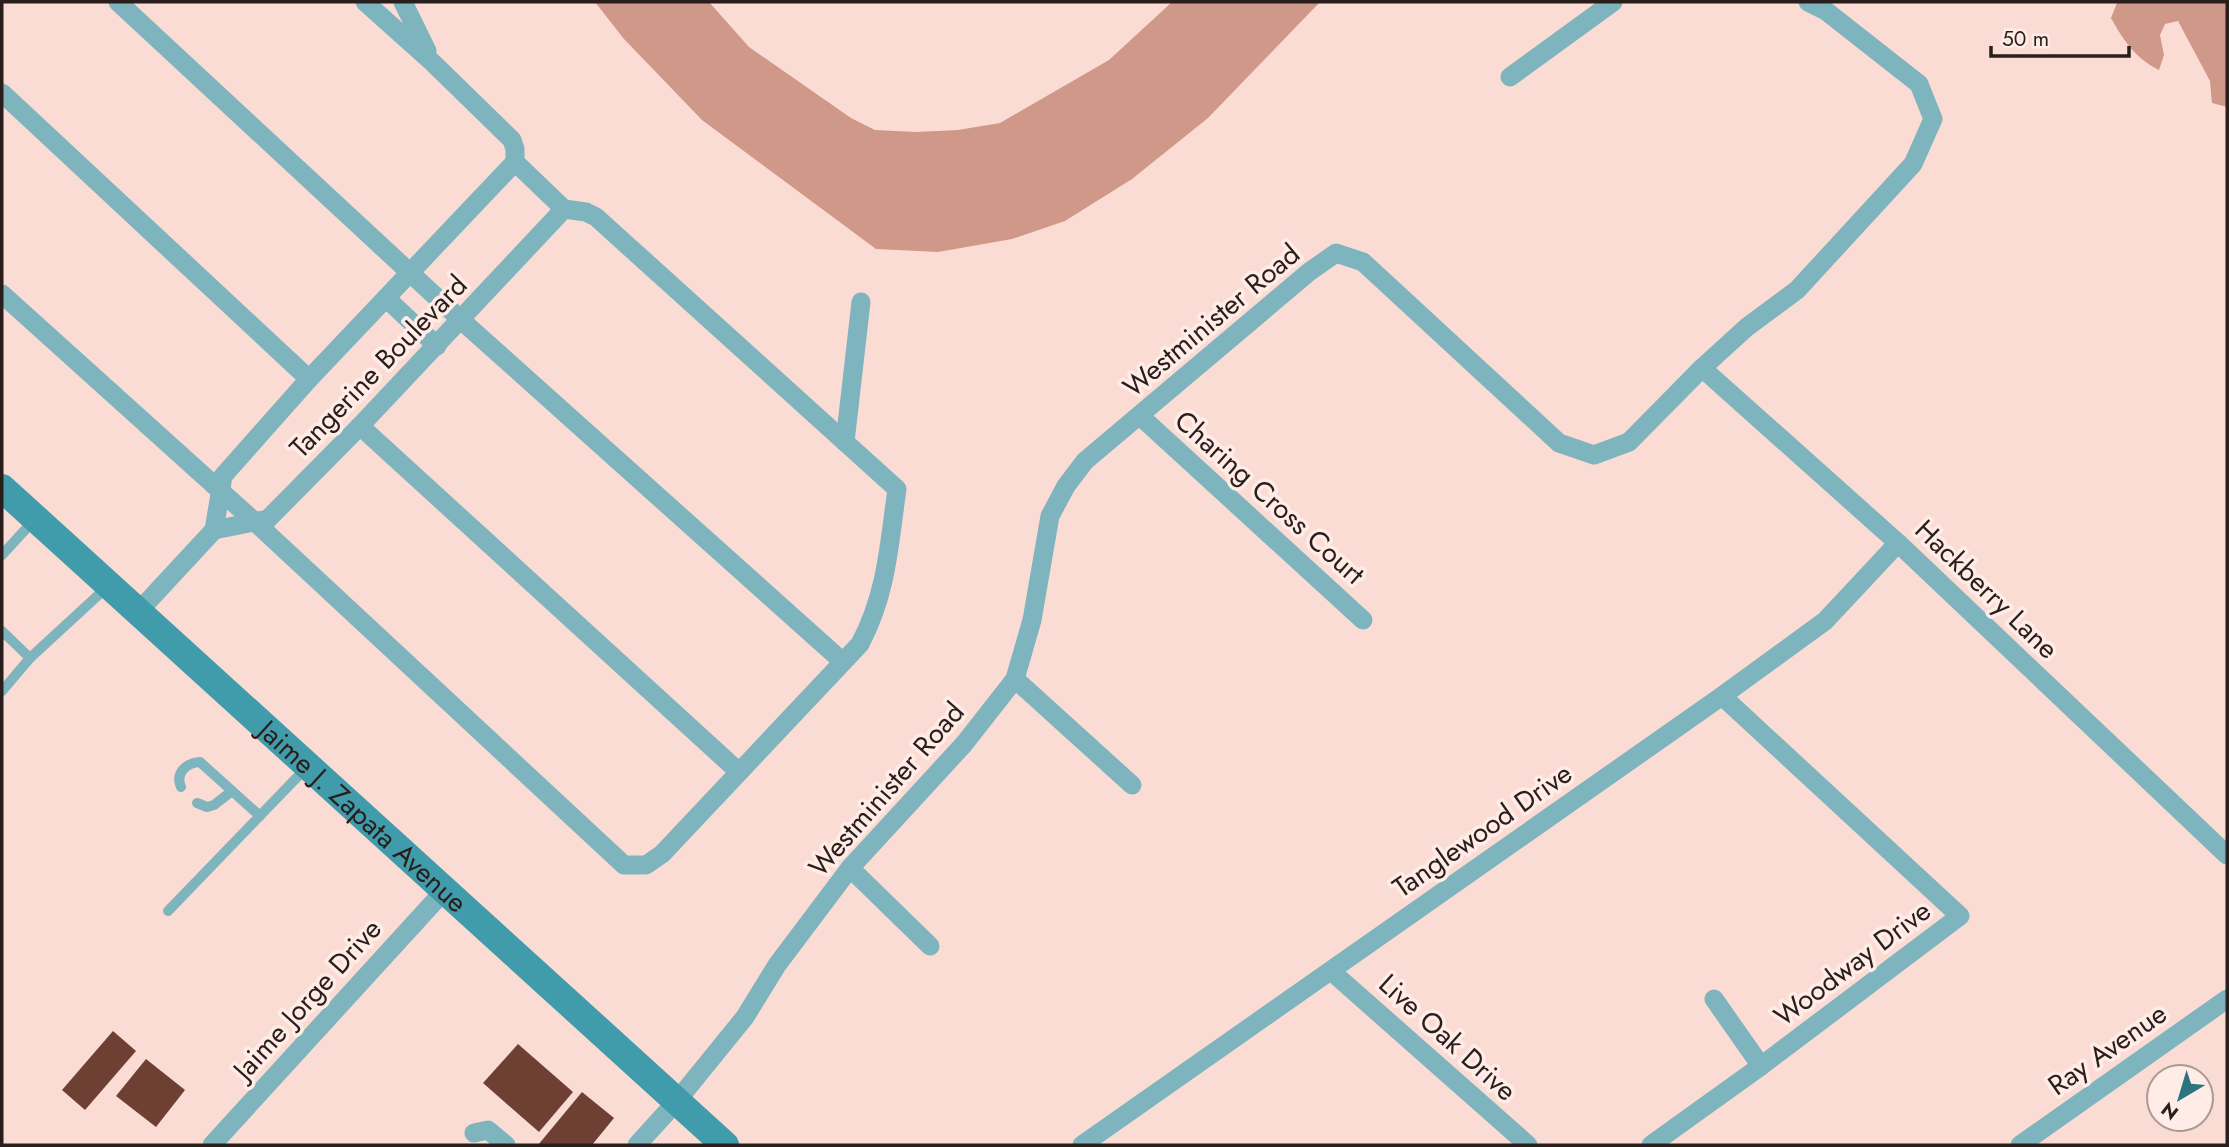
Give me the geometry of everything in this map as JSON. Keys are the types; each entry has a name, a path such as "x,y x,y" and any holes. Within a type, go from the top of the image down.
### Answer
{"street":[{"path":"118,2 461,320 843,662"},
{"path":"2,294 255,522 624,865 646,865 662,853 860,644 874,618 880,599 897,489 596,217 586,212 564,209 514,162 516,149 512,140 432,62 365,2"},
{"path":"403,2 432,62"},
{"path":"1510,77 1613,2"},
{"name":"Westminister Road","path":"637,1145 745,1017 777,965 850,868 964,744 1015,679 1032,620 1050,516 1066,486 1085,461 1309,272 1336,253 1363,262 1559,443 1594,455 1629,442 1747,327 1797,289 1913,164 1933,119 1919,84 1826,11 1808,2"},
{"path":"2,93 309,379"},
{"name":"Tangerine Boulevard","path":"514,162 309,379 223,476 214,530 268,519 437,346 564,209"},
{"path":"386,298 437,346"},
{"path":"845,442 861,302"},
{"name":"Hackberry Lane","path":"1702,368 1898,542 2227,855"},
{"name":"Charing Cross Court","path":"1140,416 1363,620"},
{"path":"360,426 739,772"},
{"name":"Jaime J. Zapata Avenue","path":"2,488 725,1145"},
{"path":"138,612 214,530"},
{"name":"Tanglewood Drive","path":"1082,1145 1825,621 1898,542"},
{"path":"1015,679 1132,785"},
{"name":"Woodway Drive","path":"1651,1145 1961,916 1722,696"},
{"path":"850,868 930,946"},
{"name":"Jaime Jorge Drive","path":"212,1145 444,891"},
{"name":"Live Oak Drive","path":"1331,971 1528,1145"},
{"path":"1714,999 1761,1066"},
{"name":"Ray Avenue","path":"2020,1145 2227,999"},
{"path":"474,1133 488,1130 506,1145"}],"lane":[{"path":"2,555 35,519"},
{"path":"2,691 30,657 108,585"},
{"path":"2,631 30,657"},
{"path":"181,788 178,784 184,767 200,762 260,816"},
{"path":"168,911 307,766"},
{"path":"197,803 207,807 214,806 232,791"}],"shaded area":[{"path":"595,2 709,2 749,47 851,118 875,130 916,132 958,130 1000,123 1109,60 1172,2 1320,2 1208,118 1132,179 1065,221 1012,239 938,252 876,249 702,120 624,39"},
{"path":"2227,2 2227,107 2212,103 2210,81 2178,21 2165,24 2160,35 2164,55 2159,70 2131,48 2111,18 2117,3"}],"building":[{"path":"113,1031 136,1051 85,1110 62,1090"},
{"path":"518,1044 573,1092 539,1132 483,1083"},
{"path":"146,1059 185,1090 156,1127 116,1096"},
{"path":"582,1092 614,1118 592,1145 538,1145"}]}
